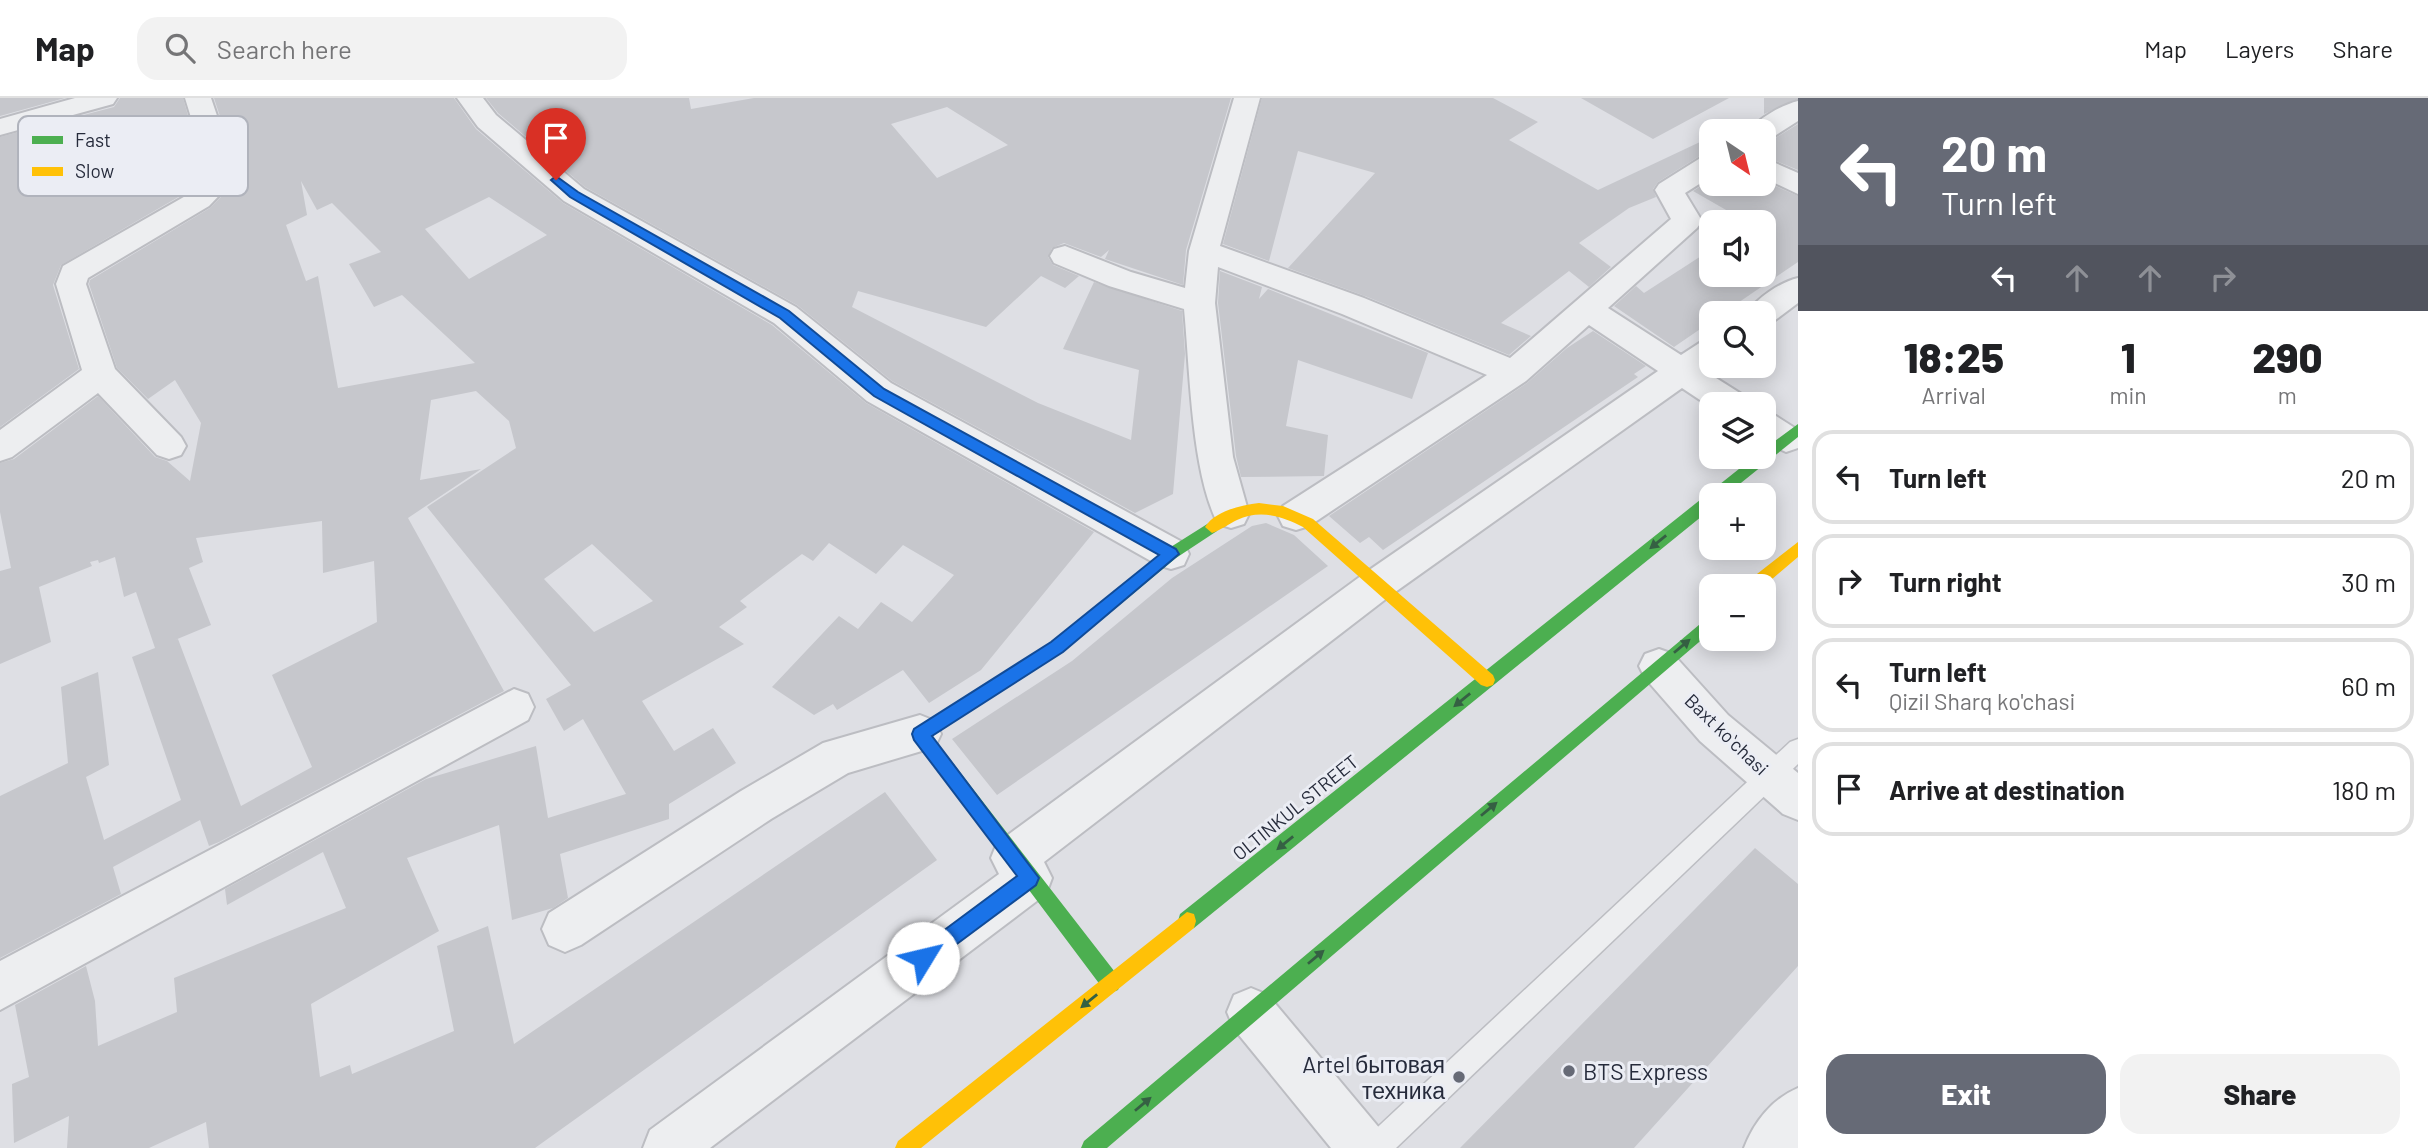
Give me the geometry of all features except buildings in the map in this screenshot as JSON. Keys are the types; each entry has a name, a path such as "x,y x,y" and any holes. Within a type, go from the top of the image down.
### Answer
{"main road":[{"path":"1728,483 1782,431"},
{"path":"1111,982 920,734 1057,647 1171,554 1231,514 1266,506 1296,516 1487,680"},
{"name":"OLTINKUL STREET","path":"905,1148 1699,509"},
{"path":"1767,574 1798,548"},
{"path":"1091,1148 1699,632"}],"street":[{"path":"39,116 104,98"},
{"path":"198,98 204,116"},
{"path":"470,98 487,121 574,195 785,315 879,393 1171,554"},
{"path":"1231,514 1216,457 1199,303 1204,251 1247,98"},
{"path":"1776,123 1798,109"},
{"path":"0,127 18,122"},
{"path":"1296,516 1514,373 1687,221 1669,190 1699,171"},
{"path":"1776,173 1798,185"},
{"path":"169,446 100,374 71,284 74,273 203,196"},
{"path":"1204,251 1389,320 1514,373"},
{"path":"1065,256 1120,279 1199,303"},
{"path":"1776,304 1798,288"},
{"path":"1587,309 1712,392"},
{"path":"668,1148 1378,584 1699,359"},
{"path":"0,448 100,374"},
{"name":"Baxt koʻchasi","path":"1659,666 1714,728 1789,775"},
{"path":"0,987 514,707"},
{"path":"565,929 755,805 838,757 920,734"},
{"path":"1251,1012 1363,1148"},
{"path":"1769,1148 1798,1114"}],"lane":[{"path":"1376,1148 1789,775"}],"traffic: fast":[{"path":"1731,483 1798,429"},
{"path":"1187,921 1699,509"},
{"path":"1111,983 920,734 1057,647 1171,554 1212,527"},
{"path":"1091,1148 1699,632"}],"traffic: slow":[{"path":"1212,527 1236,514 1259,508 1283,512 1308,523 1487,680"},
{"path":"1767,574 1798,548"},
{"path":"905,1148 1187,921"}],"place":[{"name":"BTS Express","path":"1569,1071"},
{"name":"Artel бытовая техника","path":"1459,1077"}],"route":[{"path":"556,180 574,195 785,315 879,393 1171,554 1057,647 920,734 1030,878 923,958"}]}
